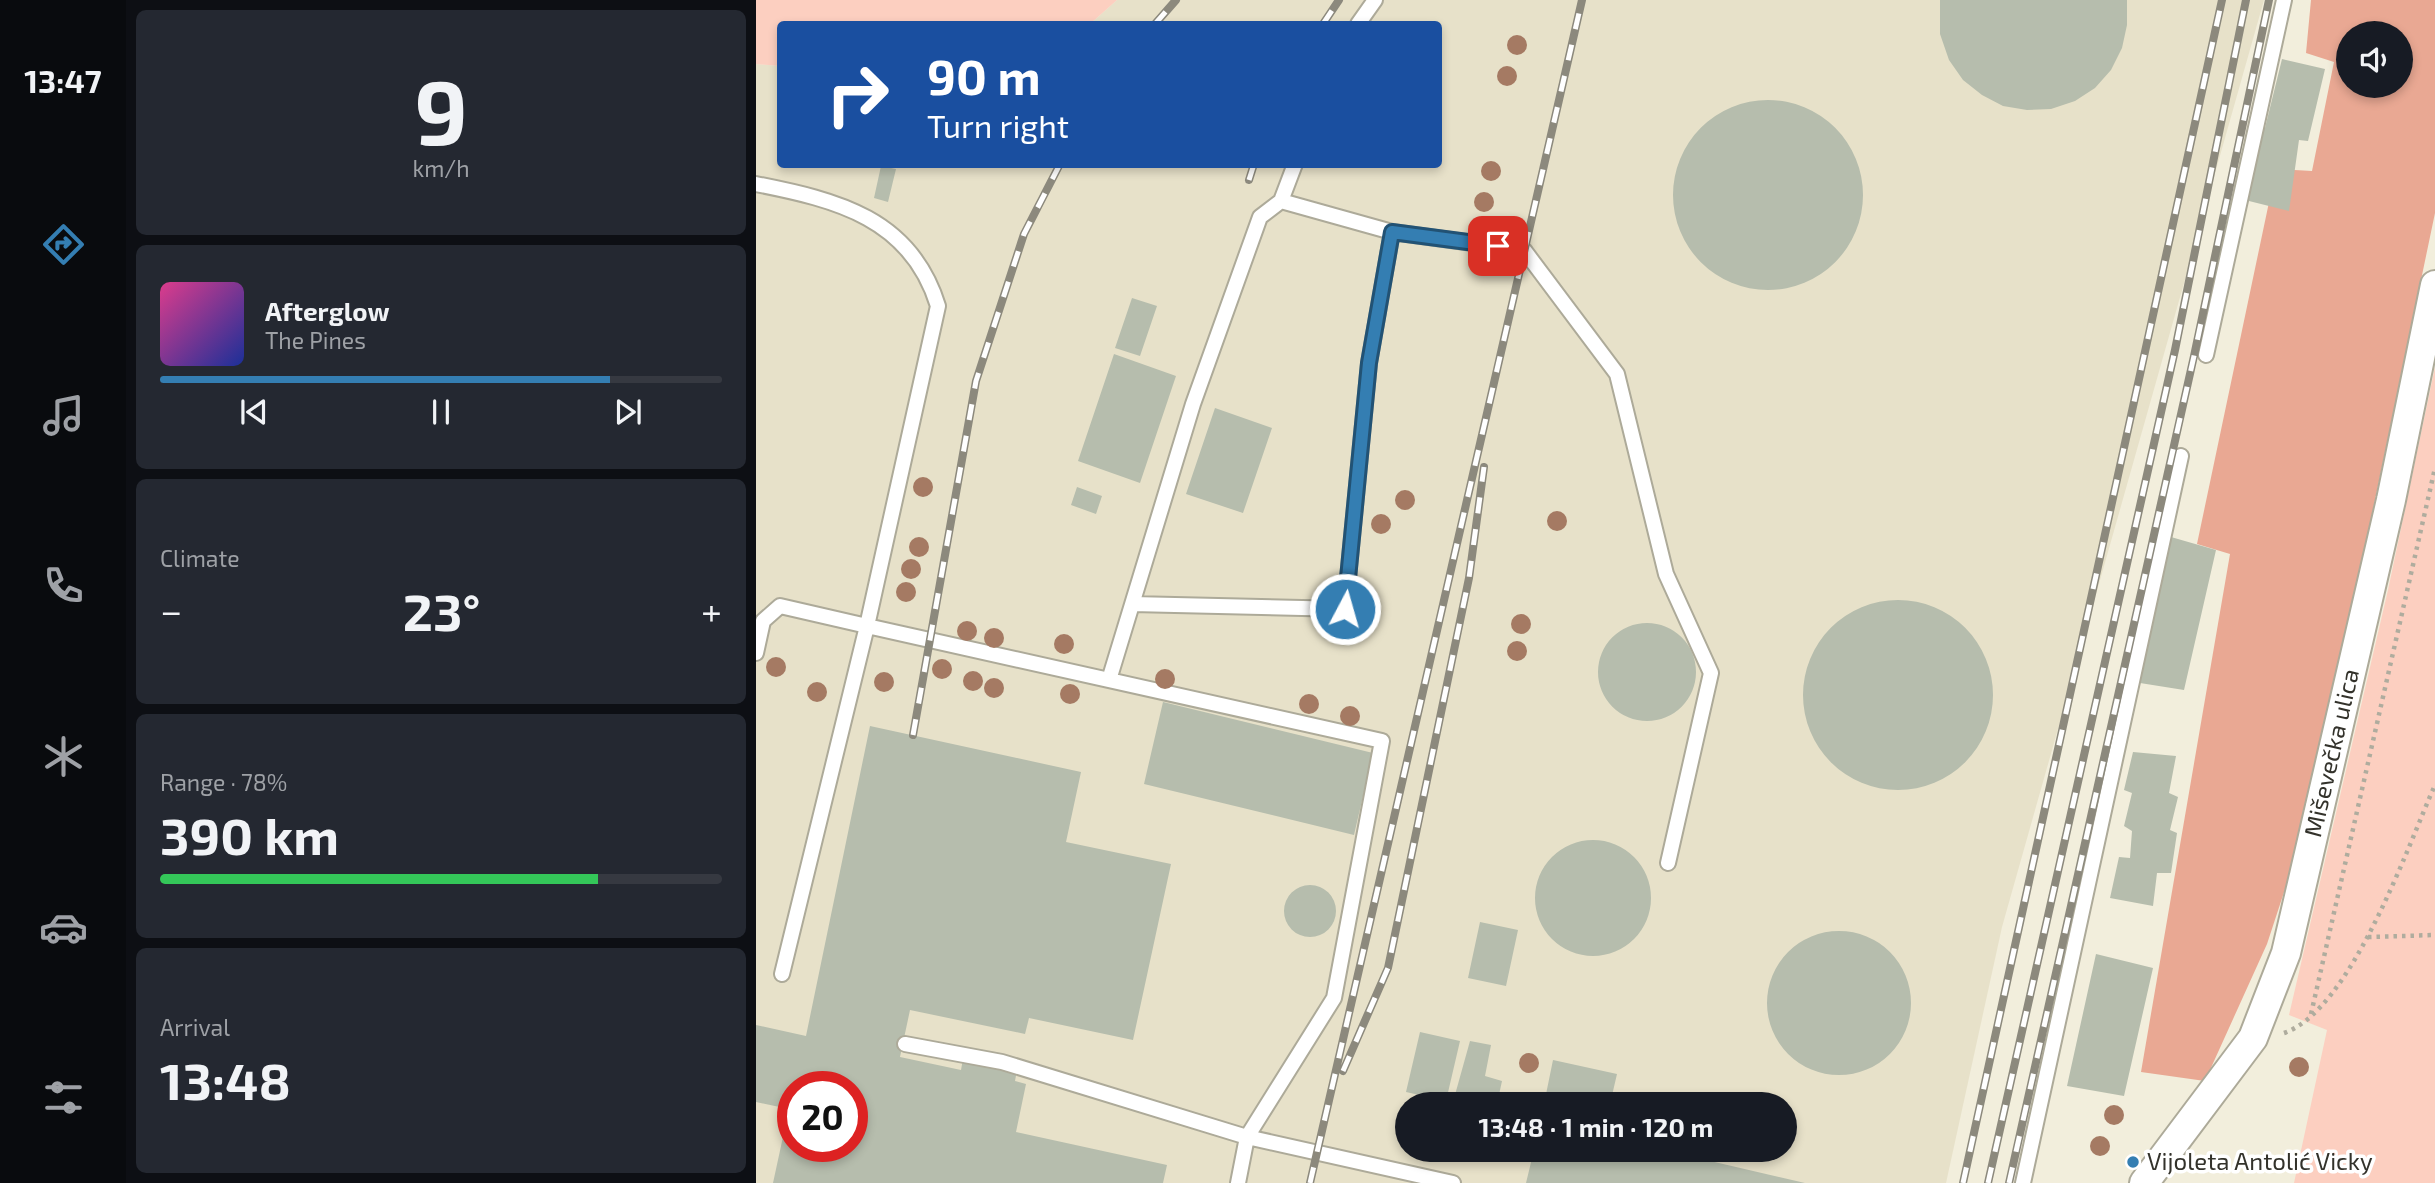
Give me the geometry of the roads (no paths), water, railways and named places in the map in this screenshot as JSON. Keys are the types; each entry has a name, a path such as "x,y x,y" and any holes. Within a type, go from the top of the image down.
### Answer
{"street":[{"name":"Miševečka ulica","path":"2144,1183 2253,1038 2286,953 2391,500 2435,285"}],"lane":[{"path":"1360,21 1375,0"},
{"path":"2206,355 2284,0"},
{"path":"1108,680 1193,404 1260,217 1281,201 1293,168"},
{"path":"756,184 820,196 867,216 892,233 929,278 938,306 867,626 782,974"},
{"path":"1281,201 1392,232 1524,250 1617,374 1666,574 1711,673 1668,863"},
{"path":"1132,604 1345,609 1369,363 1392,232"},
{"path":"2023,1183 2181,456"},
{"path":"756,653 763,621 780,606 1382,741 1334,999 1247,1137 1238,1183"},
{"path":"905,1044 1002,1062 1247,1137 1453,1183"}],"railway":[{"path":"1158,21 1176,0"},
{"path":"1325,21 1339,0"},
{"path":"1310,1183 1582,0"},
{"path":"1963,1183 2222,0"},
{"path":"1988,1183 2175,350 2246,0"},
{"path":"2009,1183 2194,356 2269,0"},
{"path":"913,735 976,381 1024,234 1058,168"},
{"path":"1249,180 1253,168"},
{"path":"1343,1071 1388,968 1469,578 1484,467"}],"place":[{"name":"Vijoleta Antolić Vicky","path":"2133,1162"}]}
